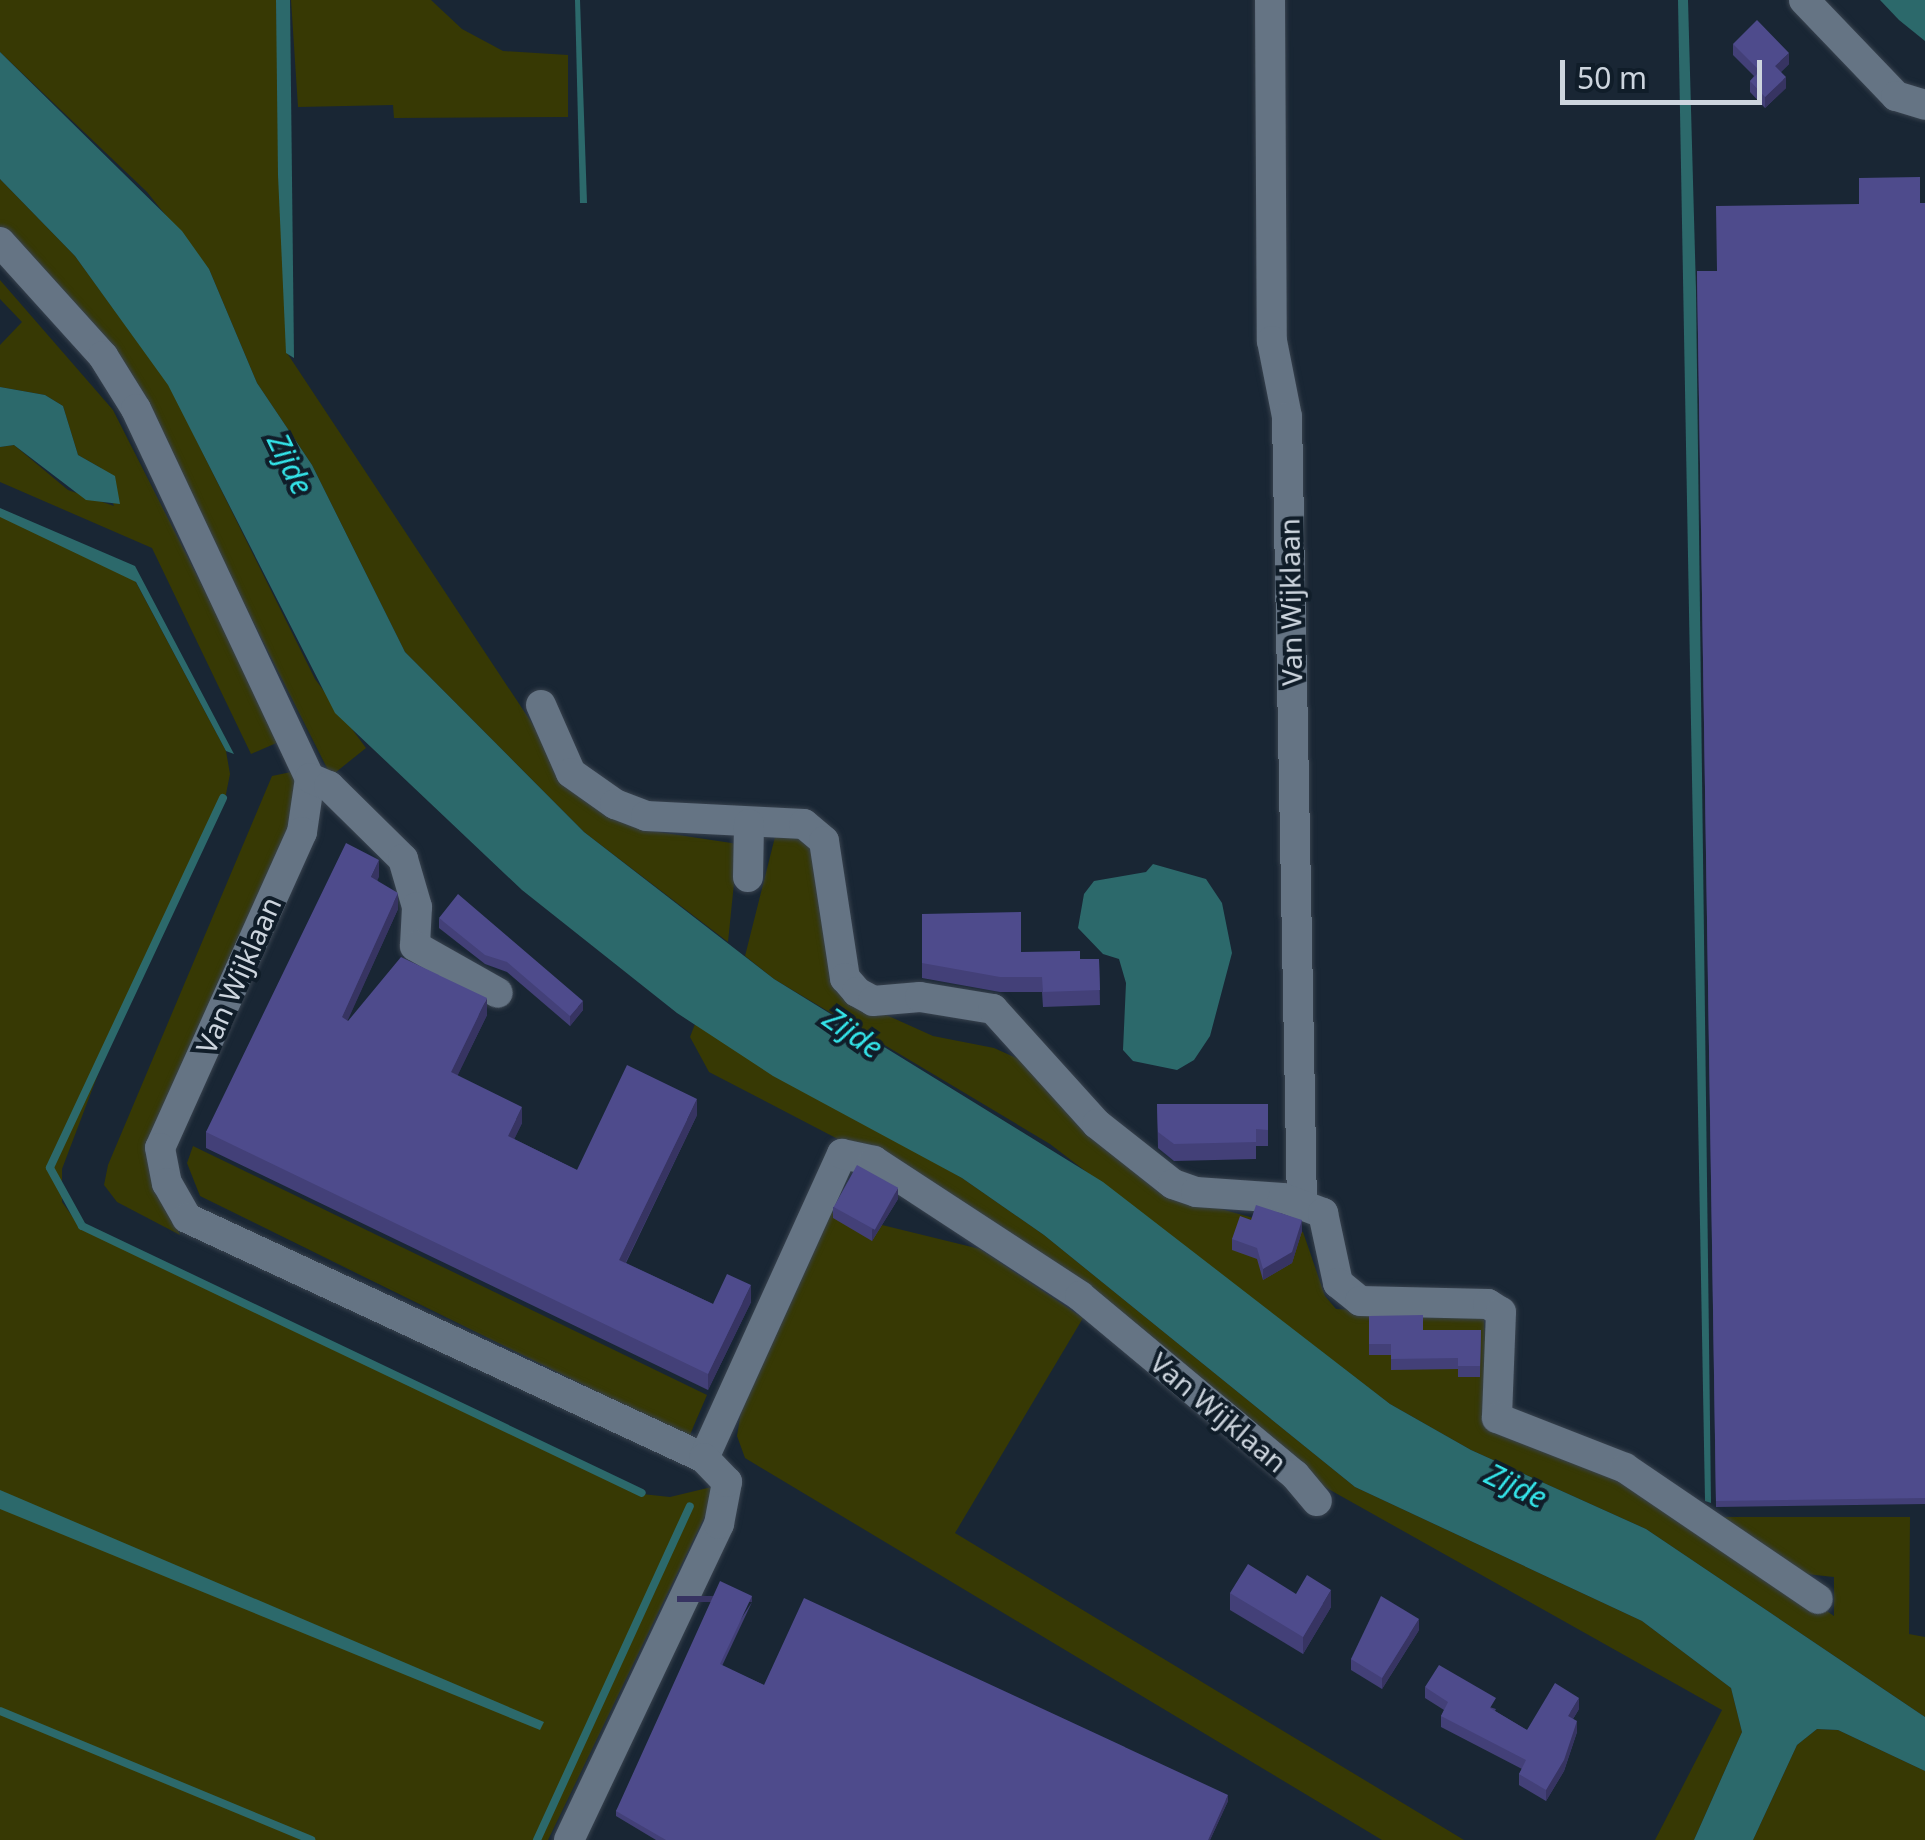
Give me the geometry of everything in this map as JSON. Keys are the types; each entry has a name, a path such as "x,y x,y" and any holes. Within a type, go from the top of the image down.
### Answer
{"street":[{"name":"Van Wijklaan","path":"1270,0 1272,342 1287,417 1302,1205"},
{"path":"1804,0 1896,96 1925,105"},
{"path":"0,242 103,356 136,409 310,778 328,786 403,858 417,906 415,946 498,992"},
{"path":"541,704 559,754 587,788 646,816 804,824 824,841 845,978 857,992 872,1001 920,997 993,1009 1097,1124 1173,1184 1302,1205 1323,1212 1338,1283 1360,1301 1488,1304 1500,1312 1497,1418 1625,1468 1818,1598"},
{"name":"Van Wijklaan","path":"310,778 302,832 160,1148 174,1194 187,1218 704,1458 842,1154 874,1161 1080,1296 1317,1501"},
{"path":"748,877 749,824"},
{"path":"569,1840 719,1524 728,1482 704,1458"}],"shaded area":[{"path":"0,0 276,0 287,353 582,799 652,831 738,844 728,942 584,832 405,652 312,465 257,383 209,269 147,192 0,52"},
{"path":"291,0 431,0 462,29 503,51 568,55 568,117 394,118 393,105 298,107"},
{"path":"0,179 75,256 169,385 315,679 366,748 331,776 187,491 0,234"},
{"path":"0,280 113,410 281,741 251,754 152,548 0,482 0,447 14,445 68,490 114,506 101,468 78,455 63,406 45,395 0,387 0,345 22,322 0,299"},
{"path":"0,516 131,573 226,751 230,774 225,799 103,1061 62,1169 62,1202 80,1227 642,1494 670,1497 720,1485 548,1840 0,1840"},
{"path":"296,771 304,789 197,1057 160,1193 180,1235 117,1202 104,1185 108,1165 272,776"},
{"path":"776,833 816,842 828,962 873,1009 933,1036 994,1048 1030,1064 1096,1140 1157,1191 1303,1232 1325,1296 1336,1309 1484,1317 1488,1417 1671,1502 1834,1616 1834,1577 1787,1572 1704,1517 1910,1517 1909,1634 1925,1637 1925,1717 1646,1529 1471,1450 1390,1404 1050,1144 774,979 745,956"},
{"path":"695,1024 962,1178 1044,1235 1355,1487 1642,1621 1731,1688 1742,1732 1694,1840 1655,1840 1722,1710 1307,1477 857,1149 709,1072 690,1037"},
{"path":"193,1146 707,1395 689,1437 200,1196 187,1163"},
{"path":"829,1212 980,1249 1083,1318 955,1533 1464,1840 1382,1840 745,1458 737,1436 742,1405"},
{"path":"1817,1729 1838,1730 1925,1771 1925,1840 1753,1840 1797,1745"}],"water":[{"path":"276,0 290,0 294,358 286,353"},
{"path":"575,0 580,0 587,203 580,203"},
{"path":"1678,0 1688,0 1696,290 1711,1503 1705,1501"},
{"path":"1880,0 1925,0 1925,41 1899,20"},
{"name":"Zijde","path":"0,52 182,231 209,269 257,383 312,465 405,652 584,832 774,979 1103,1182 1390,1404 1471,1450 1646,1529 1925,1717 1925,1771 1838,1730 1817,1729 1797,1745 1753,1840 1694,1840 1742,1732 1731,1688 1642,1621 1355,1487 1044,1235 962,1178 773,1076 677,1013 522,890 335,713 168,385 75,256 0,179"},
{"path":"0,387 45,395 63,406 78,455 115,476 120,504 86,500 14,445 0,447"},
{"path":"0,508 135,566 234,754 226,751 136,582 0,517"},
{"path":"1153,864 1206,879 1222,903 1232,953 1210,1036 1194,1060 1177,1070 1133,1061 1123,1050 1126,983 1119,959 1103,954 1078,928 1084,894 1094,881 1146,872"},
{"path":"0,1490 544,1722 540,1730 0,1509"}],"building":[{"path":"1757,20 1789,53 1775,66 1786,77 1765,97 1750,81 1760,71 1733,44"},
{"path":"1920,177 1920,203 1925,203 1925,1498 1716,1501 1697,271 1717,271 1716,206 1859,204 1859,178"},
{"path":"346,843 379,860 371,877 398,893 342,1017 348,1021 401,957 487,998 451,1072 522,1107 508,1136 577,1170 627,1065 697,1099 619,1260 713,1304 727,1274 751,1285 708,1374 206,1132"},
{"path":"458,894 583,1001 570,1016 507,962 485,955 439,918"},
{"path":"1021,912 1021,952 1080,951 1080,959 1099,959 1100,990 1043,992 1042,977 1000,977 922,963 922,914"},
{"path":"1157,1104 1268,1104 1268,1130 1256,1129 1256,1142 1174,1144 1158,1132"},
{"path":"857,1165 898,1188 875,1230 834,1207"},
{"path":"1256,1205 1302,1220 1292,1252 1263,1269 1257,1248 1232,1239 1240,1216 1251,1220"},
{"path":"1423,1315 1423,1330 1481,1330 1480,1366 1458,1366 1458,1358 1391,1359 1391,1344 1369,1344 1369,1316"},
{"path":"1248,1564 1296,1594 1307,1575 1331,1590 1303,1637 1230,1593"},
{"path":"720,1581 752,1596 720,1664 764,1685 804,1598 1228,1795 1208,1840 666,1840 616,1811"},
{"path":"1381,1596 1419,1619 1382,1678 1351,1659"},
{"path":"1439,1665 1496,1698 1490,1708 1527,1730 1555,1683 1579,1698 1568,1716 1577,1721 1564,1760 1546,1790 1519,1774 1526,1760 1441,1716 1448,1702 1425,1687"}],"waterway":[{"path":"223,798 50,1168 82,1226 642,1493"},
{"path":"537,1840 690,1506"},
{"path":"0,1711 311,1840"}]}
